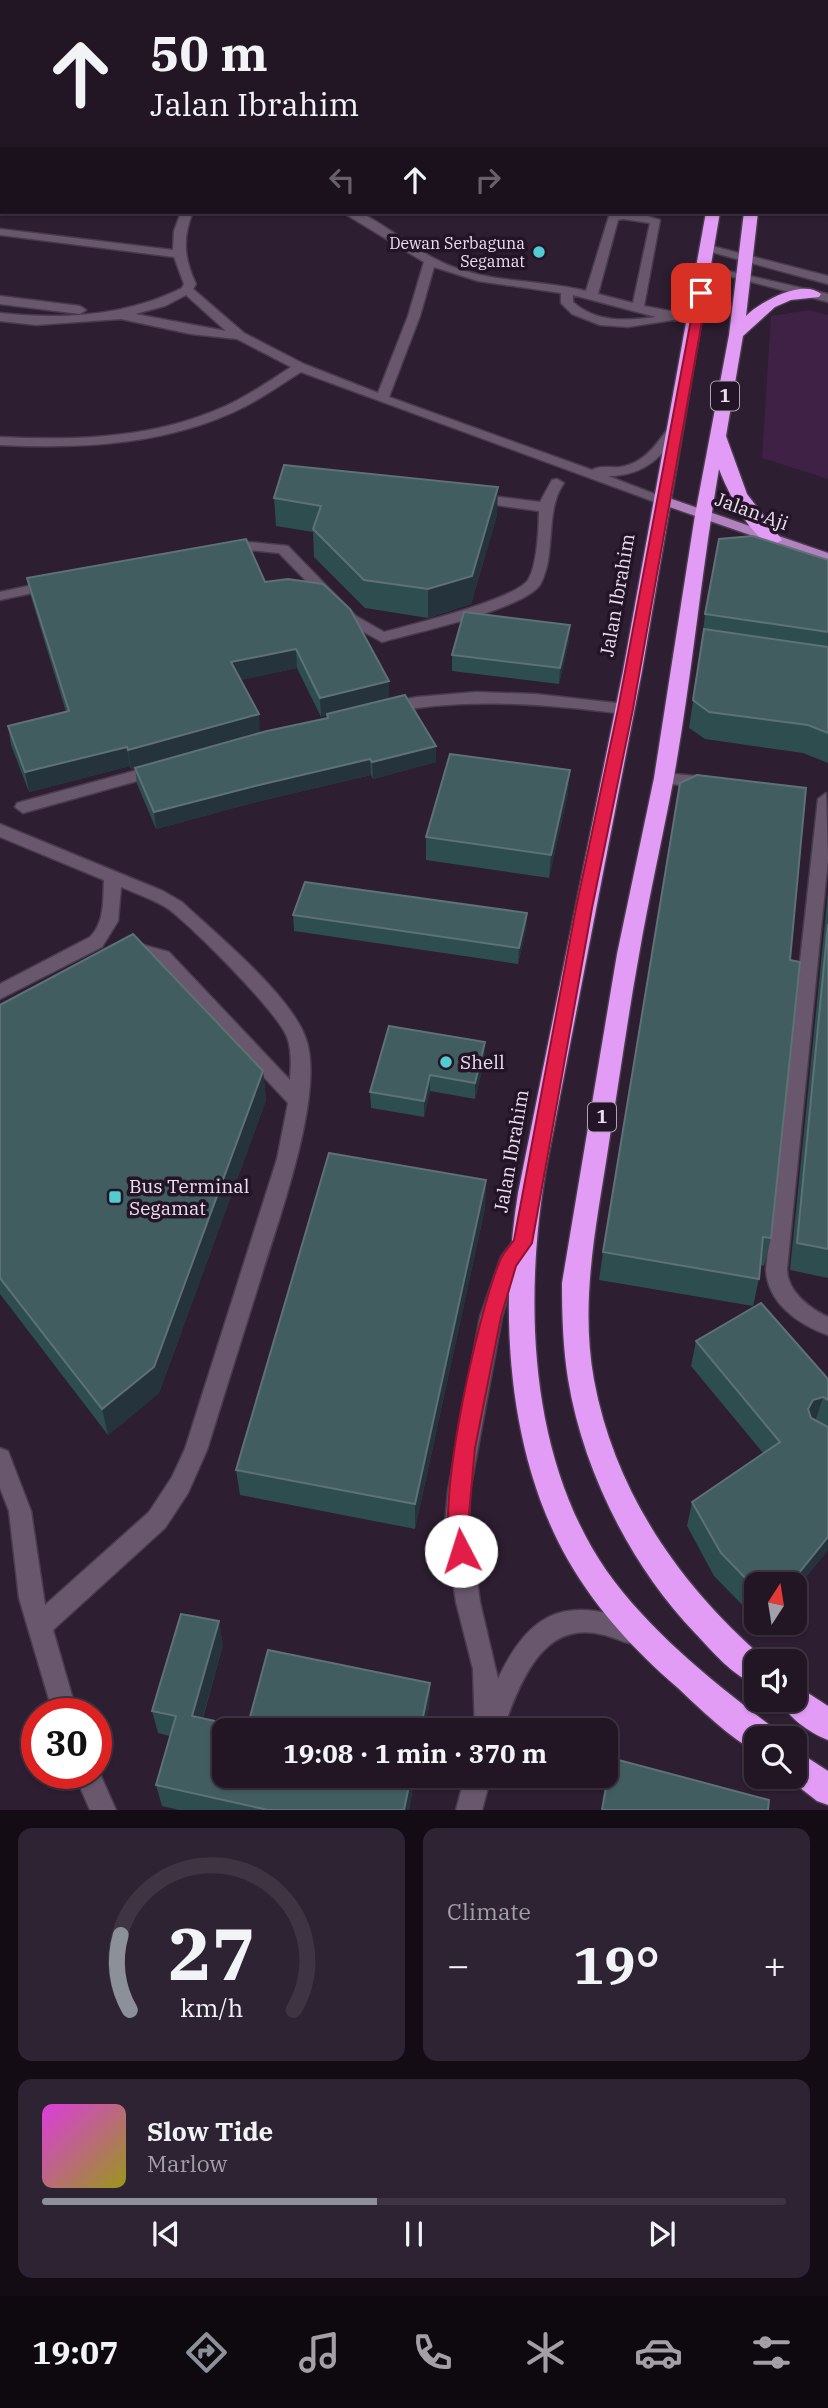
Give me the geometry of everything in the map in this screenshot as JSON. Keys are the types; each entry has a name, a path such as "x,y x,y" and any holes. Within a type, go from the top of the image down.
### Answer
{"highway":[{"name":"1","path":"663,500 697,320 713,214"},
{"name":"1","path":"744,1661 724,1645 681,1599 653,1558 625,1506 600,1449 584,1393 575,1331 575,1283 628,954 689,648 703,515 736,335 751,214"},
{"path":"736,335 771,302 789,295 821,296"},
{"path":"718,430 727,469 743,507 754,522 774,540"},
{"name":"Jalan Ibrahim","path":"663,500 523,1243 521,1306 527,1374 541,1456 563,1519 599,1583 646,1637 709,1697 746,1726"},
{"path":"807,1709 828,1725"},
{"path":"807,1773 828,1790"}],"main road":[{"name":"Jalan Aji","path":"663,500 828,558"}],"street":[{"path":"0,317 36,321 121,314 161,303 187,290 190,284 177,254 180,228 186,214"},
{"path":"591,296 613,218 620,215 649,218 656,222 638,307"},
{"path":"373,217 430,261 482,278 567,290 671,318"},
{"path":"0,232 177,254"},
{"path":"708,248 828,280"},
{"path":"382,399 414,316 430,261"},
{"path":"706,267 821,296"},
{"path":"187,290 240,336 300,367 663,500"},
{"path":"567,290 567,303 574,311 589,317 636,323 671,318 697,320"},
{"path":"0,300 121,314 191,330 240,336"},
{"path":"0,441 78,442 171,430 240,404 300,367"},
{"path":"563,465 614,472 638,468 652,458 676,428"},
{"path":"209,554 248,546 283,549 351,619 382,637 491,604 527,590 537,575 547,532 548,517 544,507 548,495 558,483"},
{"path":"461,496 544,507"},
{"path":"0,596 65,583"},
{"path":"376,710 415,701 477,695 514,696 625,709"},
{"path":"23,807 167,767"},
{"path":"664,778 718,785"},
{"path":"822,798 778,1237 777,1278 794,1306 819,1324 828,1326"},
{"path":"0,830 176,906 284,1014 298,1038 300,1064 287,1159 196,1450 180,1485 157,1520 40,1626"},
{"path":"0,992 105,935 109,925 113,877"},
{"path":"110,963 134,950 150,951 163,957 297,1100"},
{"path":"488,1718 485,1669 468,1602 457,1525 459,1491 491,1317 508,1263 523,1243"},
{"path":"0,1458 20,1511 31,1598 61,1698"},
{"path":"494,1718 518,1665 532,1643 556,1627 580,1620 610,1624 646,1637"},
{"path":"470,1810 475,1788"},
{"path":"94,1789 103,1810"}],"shaded area":[{"path":"809,310 828,315 828,479 762,458 771,316"}],"building":[{"path":"284,465 498,487 472,576 428,589 364,580 313,529 321,506 274,498"},
{"path":"753,536 828,560 828,632 705,614 719,539"},
{"path":"246,539 265,582 288,579 323,584 350,609 389,681 320,698 296,649 231,662 259,714 128,750 127,747 25,772 8,726 69,711 27,578"},
{"path":"464,612 570,625 560,668 452,655"},
{"path":"704,629 828,647 828,733 808,725 709,712 693,700"},
{"path":"405,695 436,746 372,762 370,759 154,812 135,768 267,731 328,718 327,714"},
{"path":"450,754 570,770 551,855 426,837"},
{"path":"697,775 806,788 790,960 800,962 771,1238 763,1237 759,1279 603,1252 680,783"},
{"path":"305,882 527,913 519,948 293,915"},
{"path":"828,924 828,1249 797,1243"},
{"name":"Bus Terminal Segamat","path":"133,934 263,1071 154,1367 102,1409 0,1278 0,1005"},
{"path":"389,1026 485,1042 475,1083 430,1075 424,1101 370,1092"},
{"path":"329,1153 486,1180 415,1504 236,1470"},
{"path":"761,1303 828,1379 828,1400 823,1397 813,1400 808,1409 811,1418 828,1427 828,1537 800,1572 744,1572 744,1577 721,1553 692,1502 780,1442 696,1341"},
{"path":"181,1614 219,1621 192,1716 212,1720 212,1788 409,1788 404,1810 268,1810 156,1785 176,1716 152,1711"},
{"path":"268,1650 430,1683 423,1718 250,1718"},
{"path":"618,1760 769,1800 768,1810 602,1810 606,1788 618,1788"}],"place":[{"name":"Dewan Serbaguna Segamat","path":"539,252"},
{"name":"Shell","path":"446,1062"},
{"name":"Bus Terminal Segamat","path":"115,1197"}],"route":[{"path":"461,1551 457,1525 465,1448 491,1317 508,1263 523,1243 701,293"}]}
